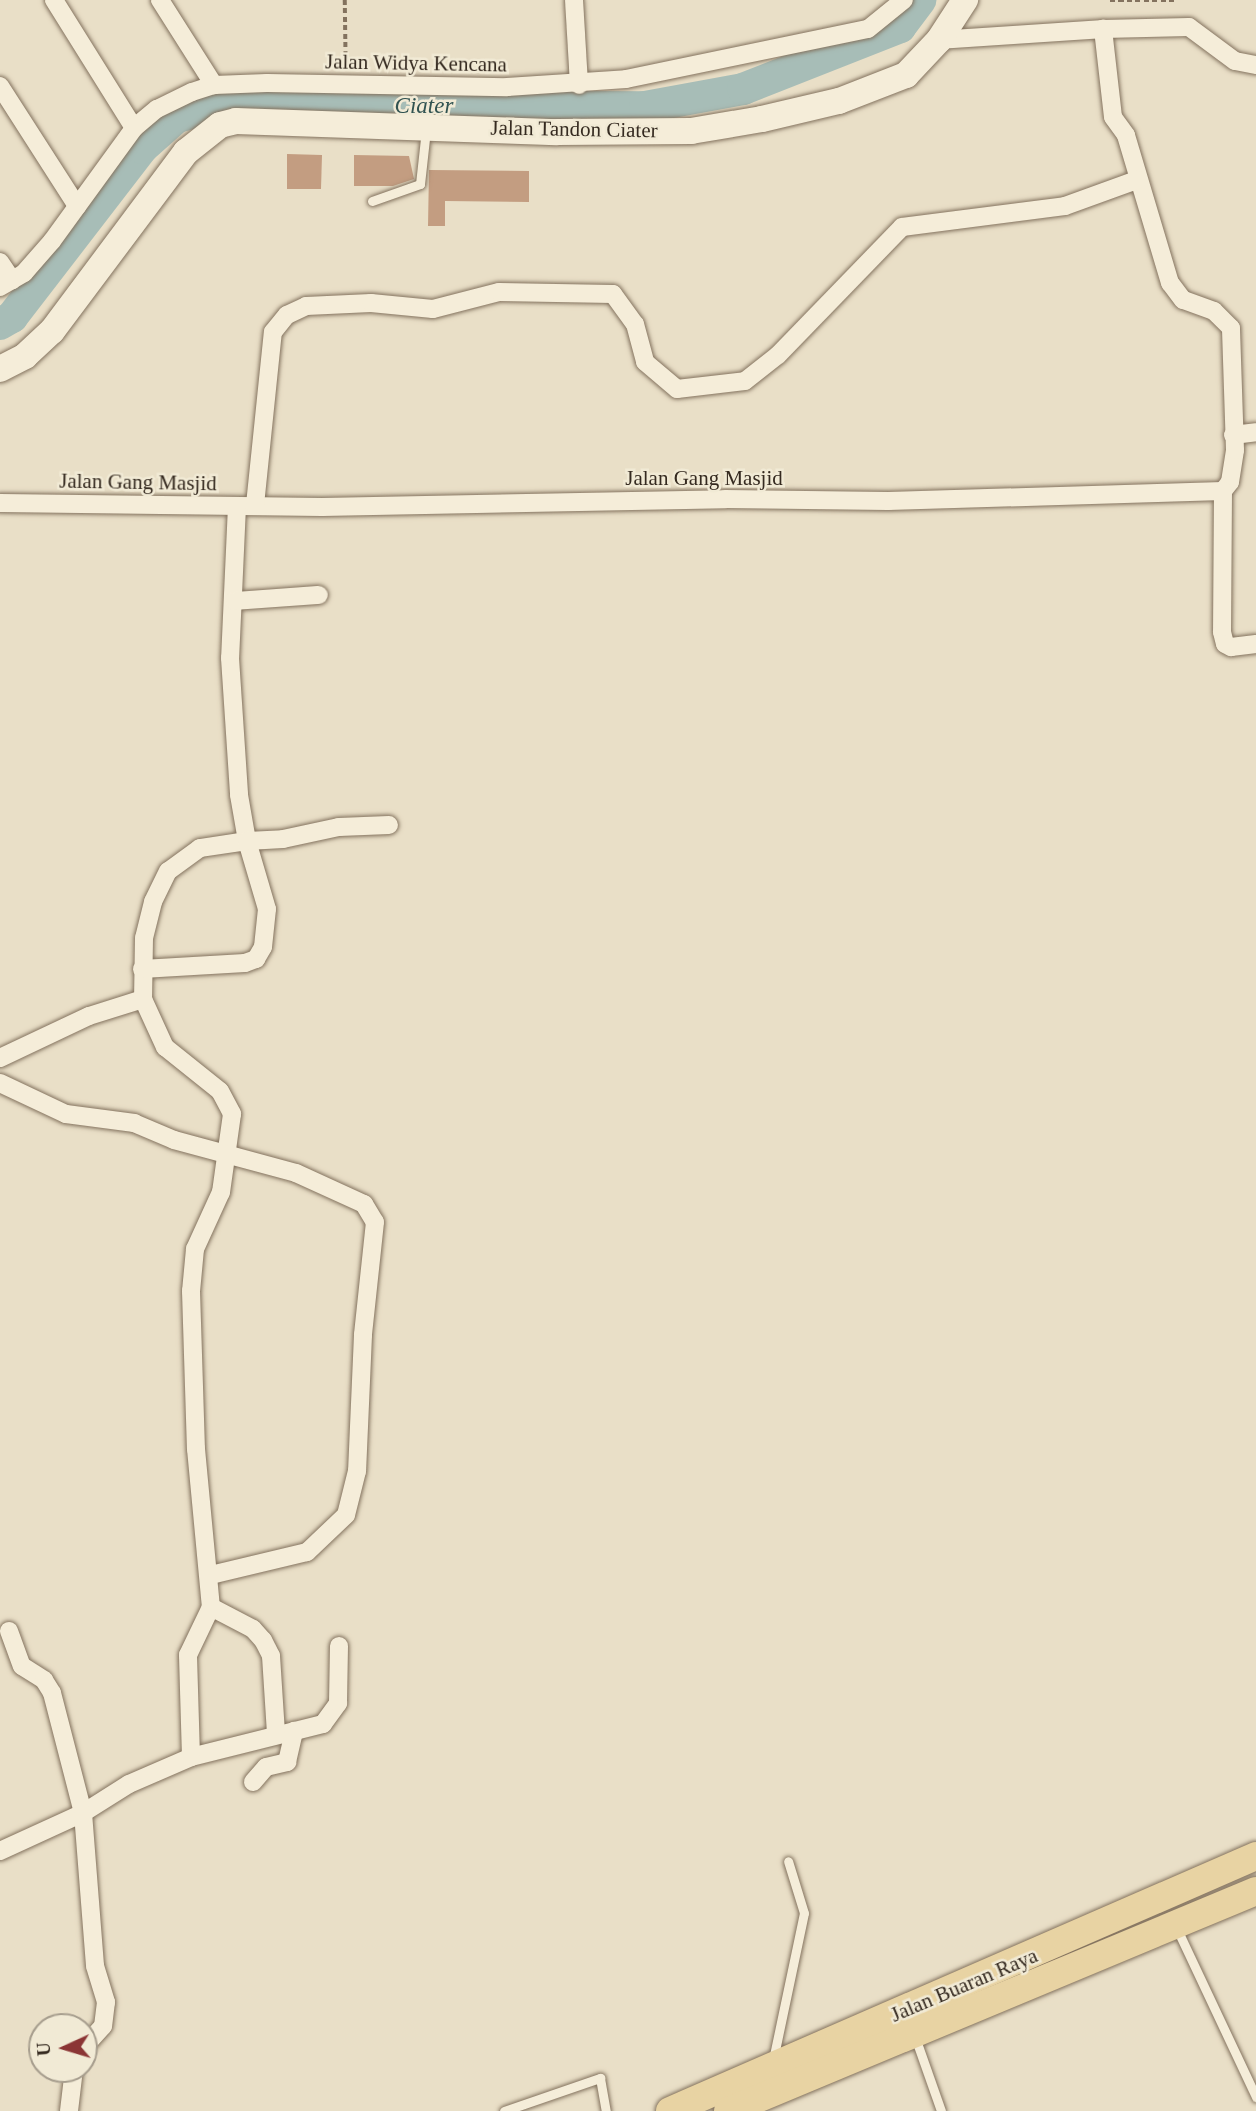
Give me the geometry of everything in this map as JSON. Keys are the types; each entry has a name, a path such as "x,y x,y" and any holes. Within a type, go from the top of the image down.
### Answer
{"main road":[{"name":"Jalan Buaran Raya","path":"670,2111 1256,1856"},
{"name":"Jalan Buaran Raya","path":"729,2111 915,2036 1256,1891"}],"street":[{"path":"54,0 134,128"},
{"path":"160,0 214,85"},
{"path":"574,0 579,85"},
{"name":"Jalan Tandon Ciater","path":"0,369 24,356 52,331 186,152 209,130 236,121 427,125 557,132 691,131 739,123 872,89 906,75 939,40 965,0"},
{"name":"Jalan Widya Kencana","path":"6,284 52,241 134,128 173,99 214,85 579,85 682,70 868,29 898,3"},
{"path":"939,40 1103,29 1189,27 1227,56 1256,65"},
{"path":"1103,29 1113,117 1126,135 1137,180 1170,283 1183,300 1214,311 1231,328 1233,473 1223,491 1222,632 1225,644 1231,647 1256,644"},
{"path":"0,86 77,206"},
{"path":"142,969 245,963 256,959 263,947 267,909 247,841 239,795 230,658 246,506 272,332 287,315 306,306 370,303 433,309 499,292 613,294 635,324 645,362 677,389 745,381 778,355 902,227 1066,206 1137,180"},
{"path":"0,262 6,284"},
{"path":"1233,435 1256,432"},
{"name":"Jalan Gang Masjid","path":"0,503 246,506 725,499 888,502 1223,491"},
{"path":"234,601 320,595"},
{"path":"191,1757 188,1655 211,1607 211,1575 196,1449 191,1291 195,1248 221,1192 229,1154 229,1102 165,1047 143,999 142,969 153,902 168,871 200,848 283,839 339,827 388,825"},
{"path":"0,1058 89,1016 143,999"},
{"path":"0,1083 66,1114 134,1124 296,1172 364,1204 375,1222 376,1241 363,1335 357,1471 346,1515 307,1552 211,1575"},
{"path":"211,1607 253,1629 267,1648 285,1733 287,1762 266,1767 253,1782"},
{"path":"9,1630 22,1666 44,1680 52,1693 83,1813 95,1966 106,2002 103,2026 98,2032"},
{"path":"0,1851 83,1813 129,1784 191,1757 323,1724 335,1712 339,1646"},
{"path":"69,2111 72,2083"}],"lane":[{"path":"372,201 420,184 427,125"},
{"path":"775,2066 771,2056 804,1913 788,1861"},
{"path":"1175,1924 1256,2096"},
{"path":"915,2036 941,2111"},
{"path":"504,2111 600,2078 606,2111"}],"path":[{"path":"345,0 346,85"},
{"path":"1110,0 1174,0"}],"building":[{"path":"287,154 322,155 321,189 287,189"},
{"path":"354,155 409,156 414,179 393,186 354,186"},
{"path":"429,170 529,171 529,202 445,201 445,226 428,226"}],"waterway":[{"name":"Ciater","path":"0,324 12,317 142,148 177,117 223,105 645,107 743,89 900,27 920,0"}]}
